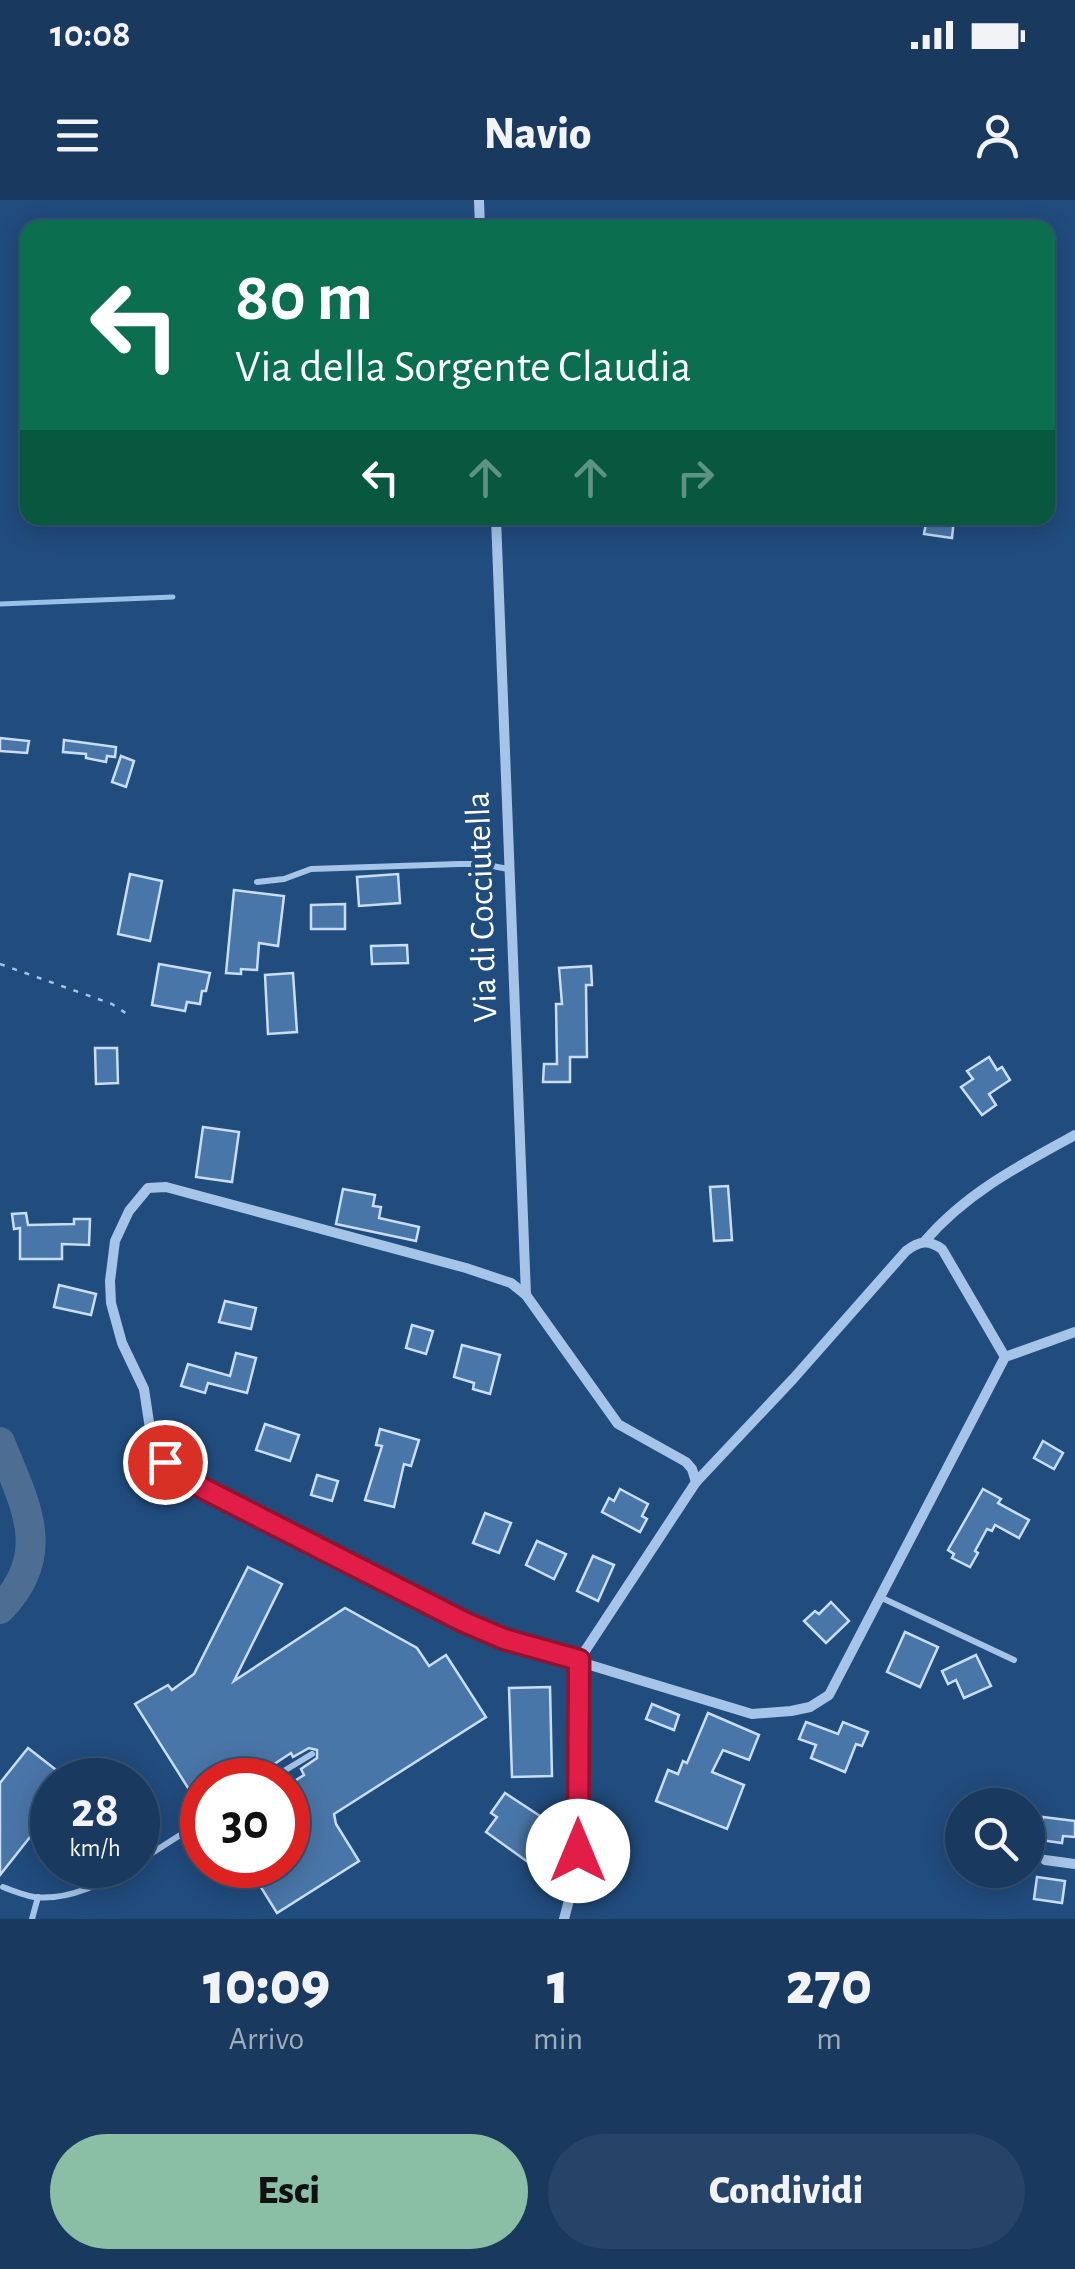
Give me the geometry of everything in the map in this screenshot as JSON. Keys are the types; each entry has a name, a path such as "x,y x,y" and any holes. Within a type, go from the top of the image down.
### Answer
{"street":[{"name":"Via di Cocciutella","path":"496,525 526,1295"},
{"path":"925,1241 945,1218 993,1180 1075,1135"},
{"path":"696,1482 686,1462 618,1424 526,1295 511,1283 166,1187 148,1188 117,1234 110,1281 116,1324 144,1390 150,1436 160,1457 175,1472 445,1613 504,1639 752,1714 810,1707 828,1695 1005,1357 1075,1332"},
{"path":"564,1919 578,1870 579,1660 696,1482 915,1244 925,1241 942,1249 1005,1357"},
{"path":"1045,1860 1075,1864"}],"lane":[{"path":"257,882 311,870 459,864 508,869"},
{"path":"879,1596 1014,1660"},
{"path":"305,1758 312,1754"},
{"path":"3,1887 38,1897 89,1888"},
{"path":"32,1919 38,1897"}],"path":[{"path":"0,964 112,1004 130,1016"}],"building":[{"path":"926,525 953,525 952,538 924,534"},
{"path":"0,738 29,741 27,753 0,751"},
{"path":"64,740 116,747 115,757 107,756 106,762 86,758 86,754 63,752"},
{"path":"121,756 134,761 126,787 112,782"},
{"path":"130,874 162,881 150,941 118,934"},
{"path":"398,874 400,903 359,906 357,877"},
{"path":"234,890 284,896 278,946 259,943 257,970 241,969 241,974 226,973"},
{"path":"345,904 345,929 311,929 311,905"},
{"path":"407,945 408,963 372,964 371,946"},
{"path":"159,964 210,973 200,1004 187,1002 185,1011 152,1005"},
{"path":"591,966 592,985 586,985 587,1057 570,1057 570,1082 543,1082 544,1064 557,1064 556,1004 562,1004 559,968"},
{"path":"293,973 297,1032 268,1034 265,975"},
{"path":"95,1048 117,1048 118,1083 96,1084"},
{"path":"989,1057 1010,1080 989,1094 996,1105 982,1115 961,1087 973,1079 967,1071"},
{"path":"203,1127 239,1132 232,1182 196,1177"},
{"path":"728,1186 732,1240 714,1241 710,1187"},
{"path":"343,1189 375,1195 373,1206 381,1207 379,1218 419,1227 416,1241 336,1224"},
{"path":"26,1213 28,1225 74,1224 74,1219 90,1219 89,1245 62,1244 62,1259 20,1259 20,1228 14,1229 12,1214"},
{"path":"59,1285 96,1294 91,1315 54,1307"},
{"path":"225,1301 256,1308 251,1329 219,1322"},
{"path":"412,1325 433,1331 426,1354 406,1348"},
{"path":"462,1345 500,1355 490,1394 473,1389 474,1383 454,1377"},
{"path":"236,1353 256,1358 247,1393 208,1383 205,1393 181,1386 188,1364 230,1376"},
{"path":"265,1424 299,1435 290,1461 256,1450"},
{"path":"380,1429 419,1440 411,1466 404,1464 394,1507 365,1500 382,1446 376,1445"},
{"path":"1043,1441 1063,1453 1054,1469 1034,1458"},
{"path":"317,1475 338,1481 332,1501 311,1495"},
{"path":"620,1489 648,1504 642,1516 647,1519 640,1532 602,1512 609,1498 614,1501"},
{"path":"983,1489 1001,1499 998,1503 1029,1520 1019,1538 995,1525 992,1531 987,1529 970,1567 952,1558 954,1554 948,1550"},
{"path":"485,1513 511,1523 499,1553 473,1543"},
{"path":"537,1541 566,1554 554,1579 526,1565"},
{"path":"593,1556 614,1565 598,1601 577,1591"},
{"path":"248,1567 282,1584 234,1681 345,1608 417,1648 429,1666 446,1655 486,1717 334,1814 359,1861 277,1913 261,1888 310,1888 310,1763 317,1758 317,1750 309,1748 283,1758 180,1758 180,1775 135,1704 168,1685 172,1690 194,1674"},
{"path":"831,1602 849,1621 826,1643 804,1621"},
{"path":"905,1632 938,1647 920,1687 887,1672"},
{"path":"976,1655 991,1686 964,1698 956,1680 948,1684 942,1671"},
{"path":"550,1687 552,1776 512,1777 509,1688"},
{"path":"652,1704 679,1715 674,1730 646,1719"},
{"path":"708,1713 759,1735 749,1760 723,1750 712,1772 744,1785 727,1829 656,1801 668,1770 678,1774 683,1761 687,1763"},
{"path":"806,1722 838,1734 843,1722 868,1732 862,1746 856,1744 845,1772 811,1758 816,1745 799,1739"},
{"path":"28,1748 41,1758 30,1758 30,1837 0,1875 0,1783"},
{"path":"505,1793 563,1831 547,1854 542,1851 532,1865 486,1832 497,1817 491,1813"},
{"path":"1045,1817 1075,1821 1075,1837 1063,1836 1062,1843 1045,1841"},
{"path":"1045,1878 1065,1881 1062,1903 1034,1899 1036,1888 1045,1888"}],"waterway":[{"path":"0,604 173,597"},
{"path":"0,1442 30,1527 27,1568 0,1609"}],"route":[{"path":"165,1462 206,1490 452,1616 504,1639 579,1660 578,1851"}]}
